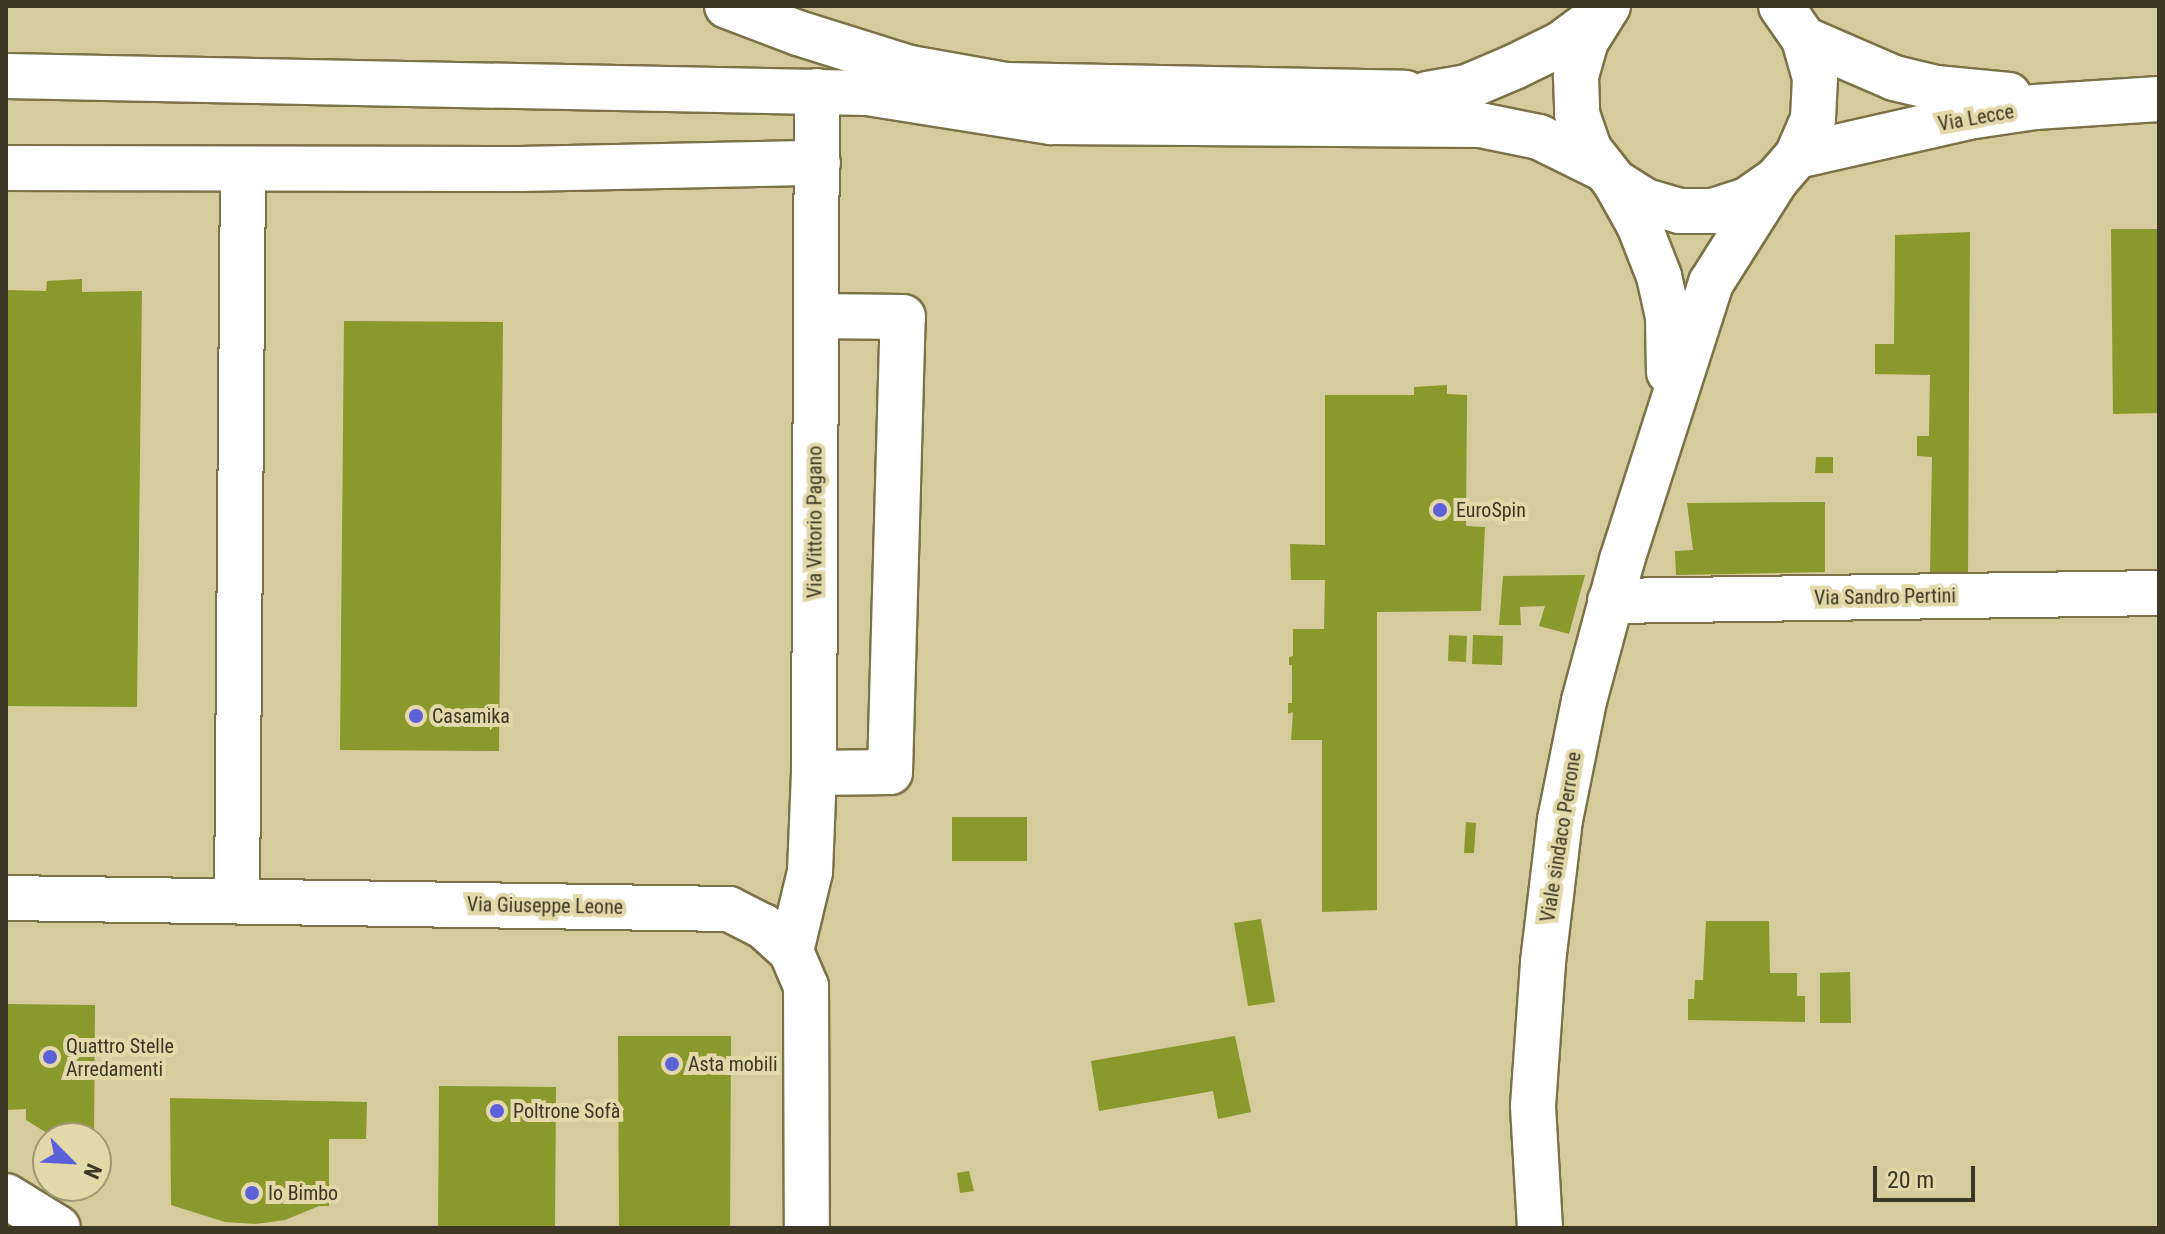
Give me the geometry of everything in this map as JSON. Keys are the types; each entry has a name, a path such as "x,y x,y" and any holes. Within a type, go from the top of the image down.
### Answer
{"street":[{"path":"727,6 798,33 910,68 1006,85 1427,94 1517,107 1549,120 1645,201 1690,211 1713,211 1747,200 1786,168"},
{"path":"1427,94 1467,87 1514,67 1561,44 1609,7"},
{"path":"1602,166 1577,114 1576,77 1586,41 1609,7"},
{"name":"Viale sindaco Perrone","path":"1540,1228 1533,1106 1543,962 1560,820 1584,701 1610,601 1711,283 1786,168 1813,119 1815,78 1792,22"},
{"name":"Via Lecce","path":"1786,168 1968,117 2035,107 2159,99 1979,94 1936,88 1860,65 1792,22"},
{"path":"6,76 817,91 867,93 1051,122 1480,125 1539,137 1602,166"},
{"name":"Via Vittorio Pagano","path":"791,951 810,872 814,773 817,91"},
{"path":"6,168 243,170 818,163"},
{"name":"Viale sindaco Perrone","path":"1602,166 1639,225 1654,263 1668,317 1670,365 1655,456"},
{"path":"237,900 243,170"},
{"path":"814,773 890,772 903,317 817,316"},
{"name":"Via Sandro Pertini","path":"1610,601 2159,593"},
{"name":"Via Giuseppe Leone","path":"6,898 729,909 763,926 791,951 806,986 807,1228"},
{"path":"6,1196 58,1228"}],"building":[{"path":"2111,229 2159,229 2159,413 2113,414"},
{"path":"1970,232 1968,572 1930,572 1932,457 1917,456 1917,436 1929,436 1930,375 1875,374 1875,344 1894,344 1895,235"},
{"path":"82,279 82,292 142,291 137,707 6,706 6,290 46,291 47,281"},
{"path":"344,321 503,322 499,751 340,750"},
{"path":"1447,385 1447,394 1467,395 1466,526 1485,527 1481,611 1377,612 1377,910 1322,912 1322,740 1291,740 1293,712 1288,714 1288,703 1292,703 1292,665 1289,665 1289,657 1293,656 1293,629 1324,629 1325,580 1291,580 1290,544 1325,545 1325,395 1414,395 1414,387"},
{"path":"1816,457 1833,457 1833,473 1815,473"},
{"path":"1825,502 1825,572 1676,575 1675,551 1693,550 1687,503"},
{"path":"1585,575 1569,634 1539,626 1545,606 1520,607 1521,625 1499,625 1503,576"},
{"path":"1449,635 1467,636 1466,662 1448,661"},
{"path":"1473,635 1503,636 1502,665 1472,664"},
{"path":"952,817 1027,817 1027,861 952,861"},
{"path":"1466,822 1476,823 1474,853 1464,853"},
{"path":"1261,919 1275,1002 1248,1006 1234,923"},
{"path":"1706,921 1769,921 1770,973 1797,973 1797,996 1805,996 1805,1022 1688,1020 1688,999 1694,999 1695,980 1703,980"},
{"path":"1850,972 1851,1023 1820,1023 1820,973"},
{"name":"Quattro Stelle Arredamenti","path":"6,1004 95,1005 94,1122 32,1124 26,1120 26,1109 6,1110"},
{"path":"618,1036 731,1036 730,1228 619,1228"},
{"path":"1235,1036 1251,1112 1218,1119 1213,1091 1099,1111 1091,1061"},
{"path":"439,1086 556,1087 555,1228 438,1228"},
{"path":"170,1098 367,1102 366,1139 329,1139 329,1206 319,1206 285,1220 256,1224 225,1222 171,1205"},
{"path":"969,1171 974,1191 960,1193 957,1173"}],"place":[{"name":"EuroSpin","path":"1440,510"},
{"name":"Casamika","path":"416,716"},
{"name":"Quattro Stelle Arredamenti","path":"50,1057"},
{"name":"Asta mobili","path":"672,1064"},
{"name":"Poltrone Sofà","path":"497,1111"},
{"name":"Io Bimbo","path":"252,1193"}]}
